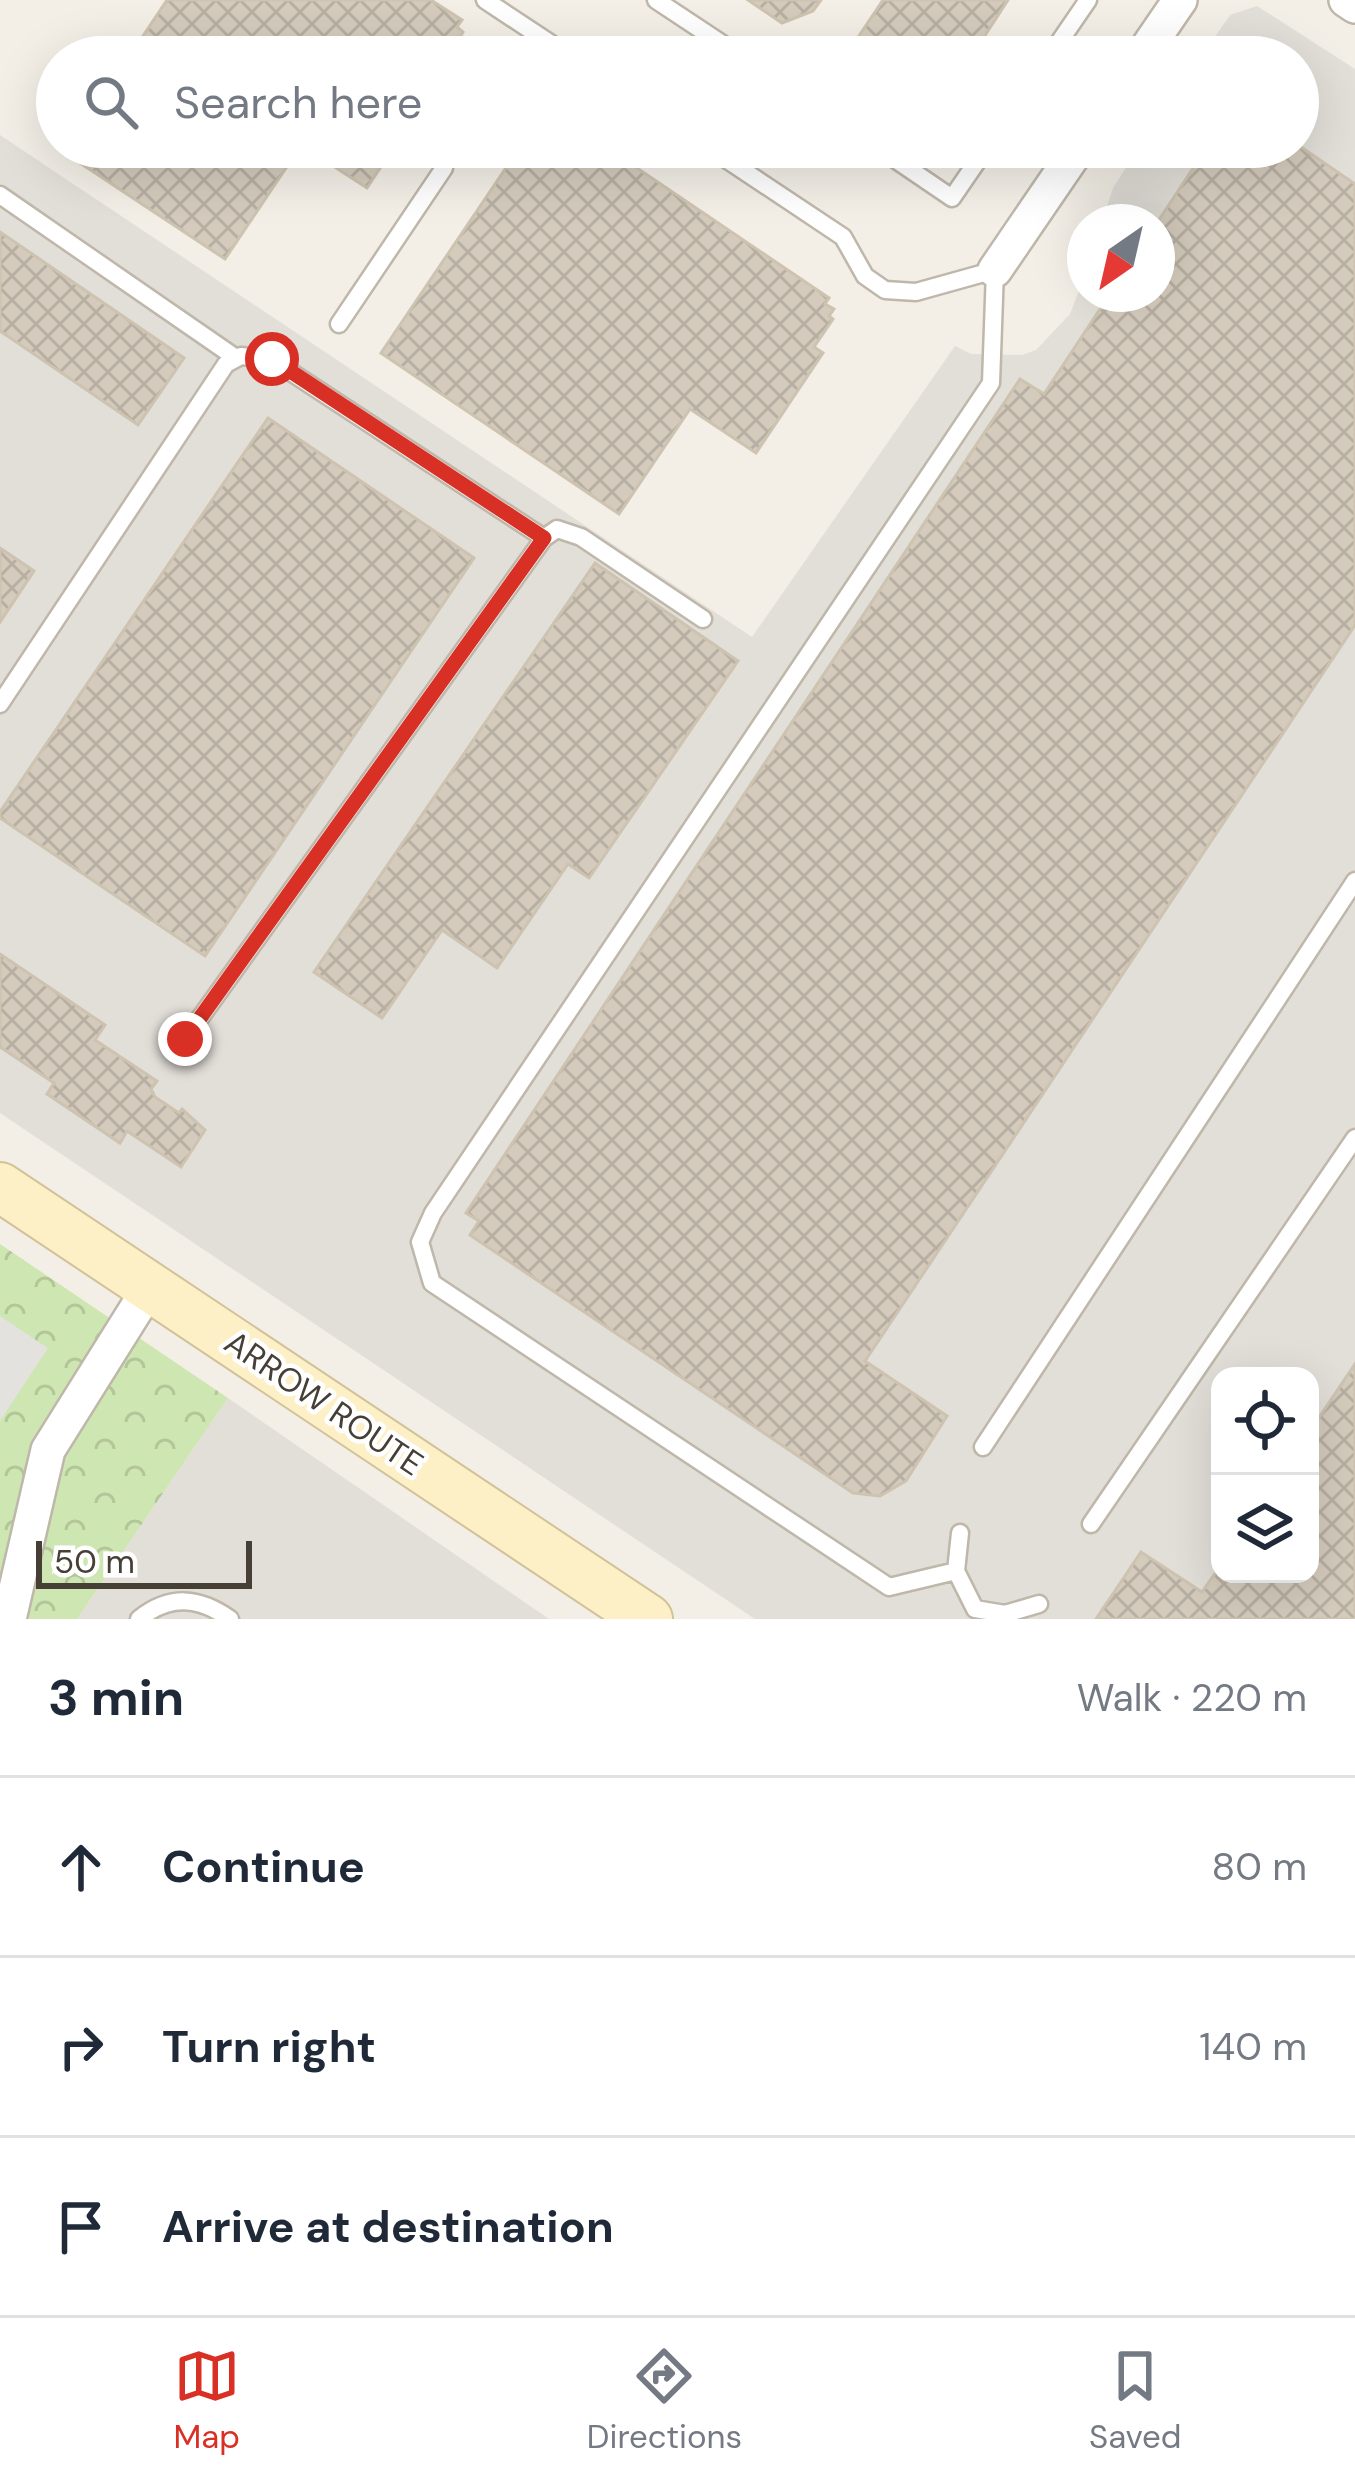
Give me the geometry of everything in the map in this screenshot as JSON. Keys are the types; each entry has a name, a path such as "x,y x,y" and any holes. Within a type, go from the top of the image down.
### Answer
{"main road":[{"name":"ARROW ROUTE","path":"0,1187 648,1619"}],"street":[{"path":"1155,36 1180,0"},
{"path":"1346,0 1355,6"},
{"path":"995,270 1065,168"},
{"path":"9,1619 48,1450 150,1287"}],"lane":[{"path":"485,0 540,36"},
{"path":"656,0 710,36"},
{"path":"1063,36 1088,0"},
{"path":"339,324 443,168"},
{"path":"740,168 843,236 865,276 885,290 916,292 995,270 991,383 433,1213 420,1242 432,1283 889,1587 956,1571"},
{"path":"908,168 952,198 973,168"},
{"path":"0,195 236,358"},
{"path":"0,704 226,364 236,358 272,359 544,538"},
{"path":"185,1039 544,538 557,530 580,537 703,619"},
{"path":"983,1447 1355,881"},
{"path":"1091,1524 1355,1138"},
{"path":"960,1533 956,1571 975,1609 1006,1614 1039,1604"},
{"path":"139,1619 177,1599 210,1605 230,1619"}],"shaded area":[{"path":"1257,6 1304,36 1216,36 1230,15"},
{"path":"1319,46 1355,69 1355,1619 755,1619 0,1113 0,135 36,159 36,168 49,168 752,637 955,346 971,354 1022,355 1036,350 1071,312 1175,312 1175,204 1108,204 1126,168 1319,168"},
{"path":"0,1316 48,1348 0,1421"},
{"path":"228,1398 549,1619 77,1619"}],"green space":[{"path":"0,1244 228,1398 77,1619 0,1619"}],"building":[{"path":"167,0 431,0 462,20 457,27 463,32 461,36 143,36"},
{"path":"748,0 821,0 813,11 782,23"},
{"path":"883,0 1008,0 985,36 859,36"},
{"path":"1319,159 1355,184 1355,625 865,1361 947,1416 906,1481 880,1496 853,1493 470,1235 479,1221 466,1213 1020,379 1044,394 1098,312 1175,312 1175,204 1170,204 1193,168 1319,168"},
{"path":"88,168 286,168 225,259"},
{"path":"336,168 380,168 367,188"},
{"path":"506,168 637,168 829,298 825,304 834,309 829,316 833,319 814,347 823,353 756,453 690,409 619,514 381,353"},
{"path":"0,232 184,358 138,425 0,331"},
{"path":"268,418 474,558 205,956 0,818 0,812"},
{"path":"0,548 34,571 0,622"},
{"path":"595,563 738,661 589,878 568,864 497,968 442,930 382,1018 314,972"},
{"path":"0,954 105,1025 95,1040 157,1081 151,1089 155,1097 179,1113 182,1109 205,1130 181,1167 127,1131 120,1143 47,1094 54,1083 0,1047"},
{"path":"1355,1364 1355,1619 1096,1619 1141,1552 1202,1592 1211,1579 1211,1583 1319,1583 1319,1418"}],"route":[{"path":"185,1039 544,538 272,359"}]}
